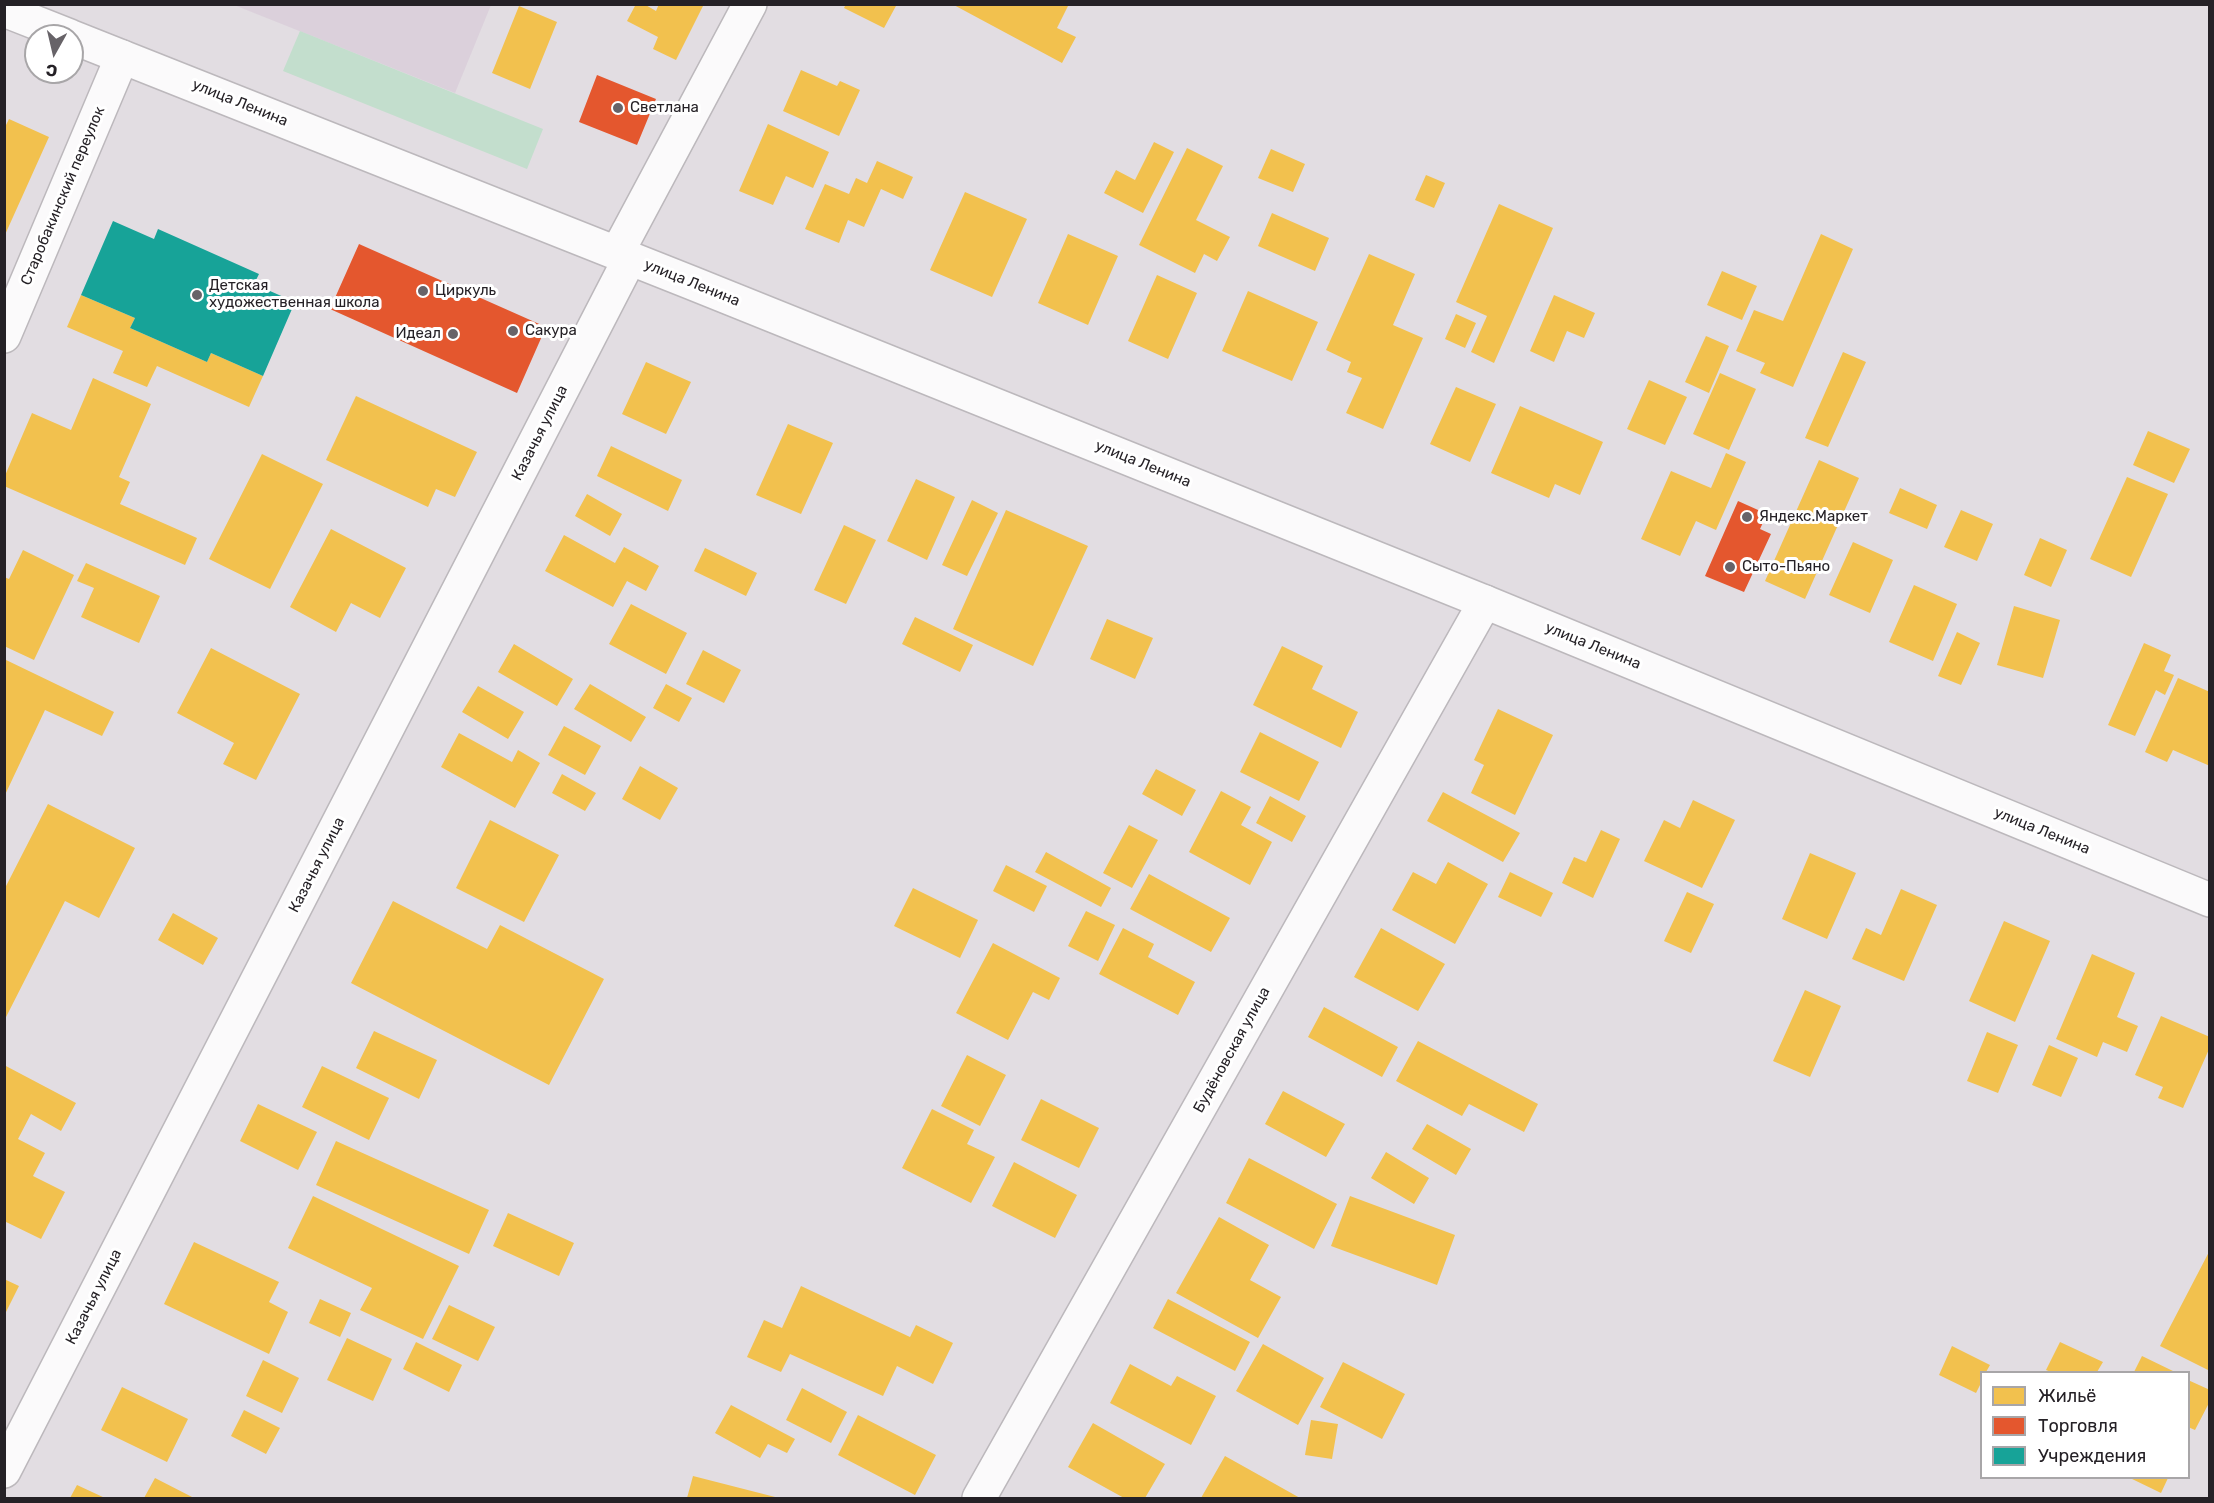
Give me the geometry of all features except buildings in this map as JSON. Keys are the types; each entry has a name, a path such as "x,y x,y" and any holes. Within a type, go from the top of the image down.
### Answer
{"street":[{"name":"Казачья улица","path":"4,1471 750,4"},
{"name":"улица Ленина","path":"4,10 40,24"},
{"name":"улица Ленина","path":"84,41 1485,602 2210,900"},
{"name":"Старобакинский переулок","path":"4,336 122,57"},
{"name":"Будёновская улица","path":"979,1498 1485,602"}],"shaded area":[{"path":"491,4 455,93 234,5"}],"green space":[{"path":"300,31 543,129 527,169 283,71"}],"place":[{"name":"Светлана","path":"618,108"},
{"name":"Циркуль","path":"423,291"},
{"name":"Детская художественная школа","path":"197,295"},
{"name":"Сакура","path":"513,331"},
{"name":"Идеал","path":"453,334"},
{"name":"Яндекс.Маркет","path":"1747,517"},
{"name":"Сыто-Пьяно","path":"1730,567"}]}
